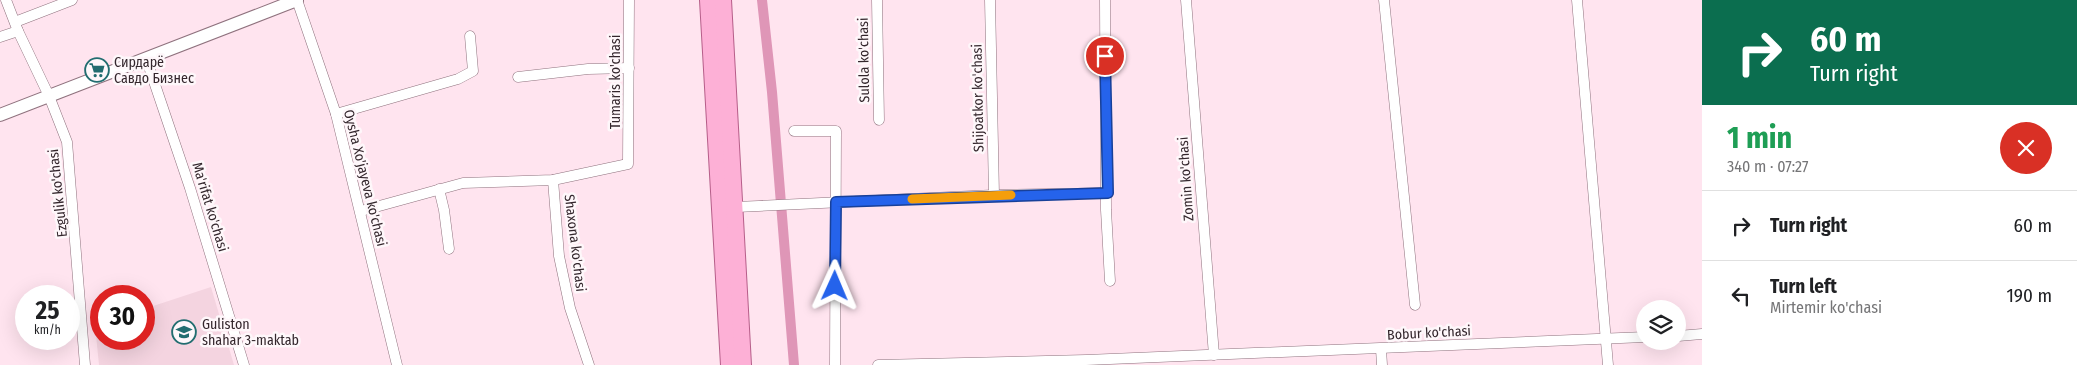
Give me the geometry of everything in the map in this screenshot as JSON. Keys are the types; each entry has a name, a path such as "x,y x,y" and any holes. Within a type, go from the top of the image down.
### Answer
{"main road":[{"path":"708,0 729,365"},
{"path":"723,0 736,207 743,365"}],"street":[{"name":"Ezgulik ko'chasi","path":"6,0 16,27 49,96 67,142 85,365"},
{"path":"0,37 16,27 72,0"},
{"path":"0,115 297,0"},
{"name":"Oysha Xo'jayeva ko'chasi","path":"297,0 336,114 397,365"},
{"name":"Tumaris ko'chasi","path":"553,180 628,164 629,0"},
{"name":"Sulola ko'chasi","path":"877,0 879,120"},
{"name":"Shijoatkor ko'chasi","path":"990,0 994,196"},
{"path":"1105,0 1108,193 1106,210 1110,281"},
{"name":"Zomin ko'chasi","path":"1186,0 1214,355"},
{"path":"1384,0 1415,305"},
{"path":"1577,0 1608,365"},
{"path":"336,114 458,79 473,71 470,36"},
{"name":"Ma'rifat ko'chasi","path":"146,58 190,188 244,365"},
{"path":"518,77 588,69 629,68"},
{"path":"794,131 836,131 835,365"},
{"path":"361,211 463,183 553,180"},
{"name":"Shaxona ko'chasi","path":"553,180 559,256 570,308 589,365"},
{"path":"439,189 449,249"},
{"path":"736,207 1108,193"},
{"path":"1686,335 1702,334"},
{"name":"Bobur ko'chasi","path":"878,365 1382,349 1636,337"},
{"path":"1382,349 1382,365"}],"shaded area":[{"name":"Guliston shahar 3-maktab","path":"211,287 234,365 99,365 98,350 155,350 155,305"}],"waterway":[{"path":"762,0 772,92 794,365"}],"slow traffic":[{"path":"912,199 1011,195"}],"place":[{"name":"Сирдарё Савдо Бизнес","path":"97,70"},
{"name":"Guliston shahar 3-maktab","path":"184,332"}],"route":[{"path":"835,286 836,202 1108,193 1105,56"}]}
